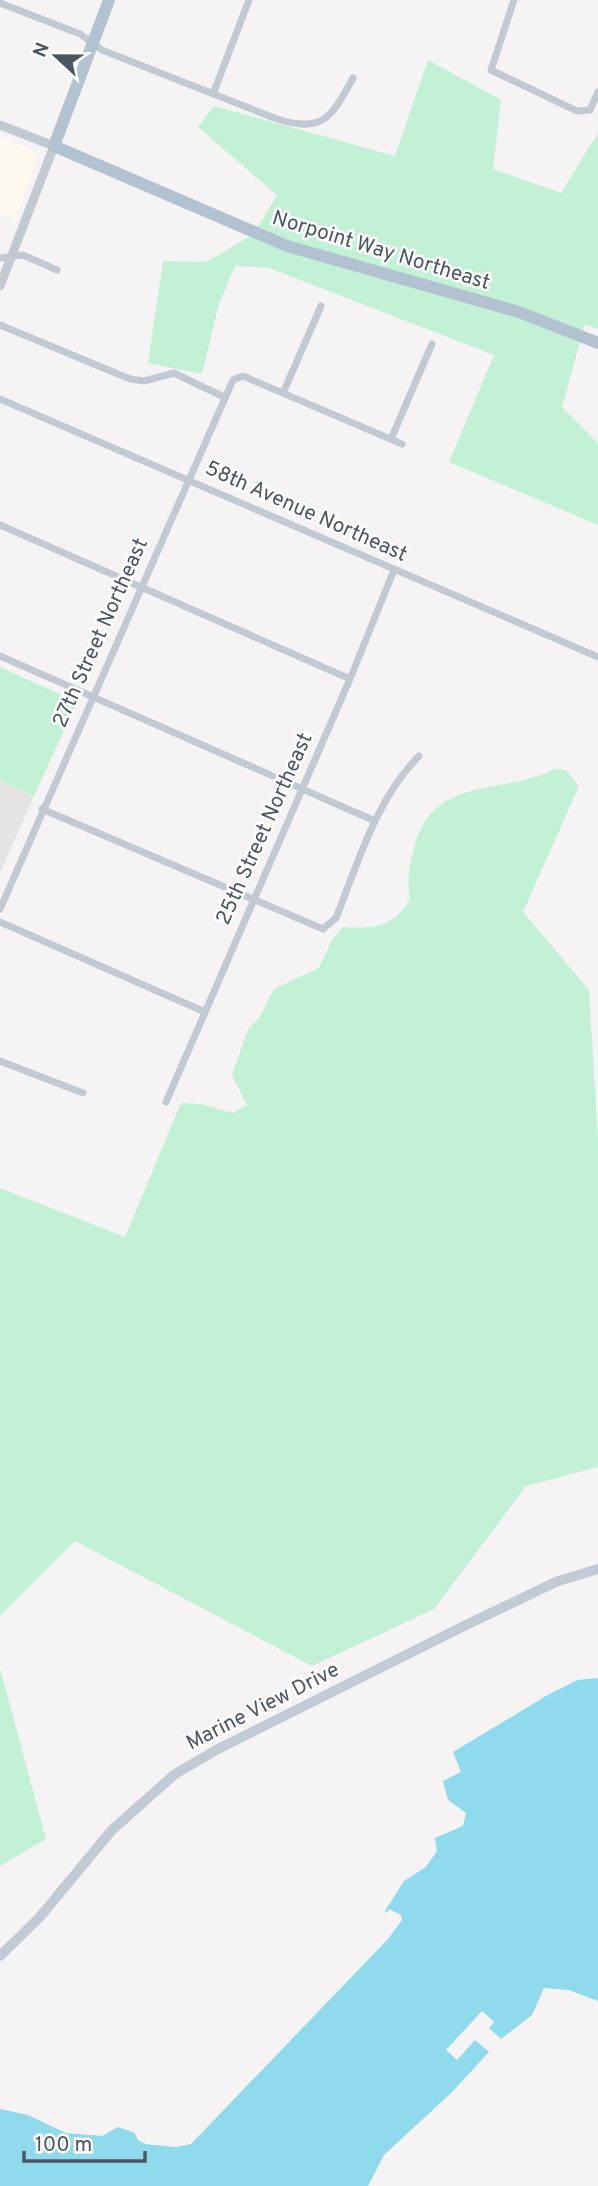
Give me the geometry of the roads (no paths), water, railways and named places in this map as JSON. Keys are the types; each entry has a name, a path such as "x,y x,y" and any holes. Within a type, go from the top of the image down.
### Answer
{"main road":[{"path":"54,146 109,0"},
{"name":"Norpoint Way Northeast","path":"54,146 287,246 519,312 598,343"},
{"name":"Marine View Drive","path":"0,1956 39,1918 112,1830 175,1774 218,1749 468,1624 558,1580 595,1567"}],"street":[{"path":"213,94 249,0"},
{"path":"514,0 491,70 577,111 590,110 598,92"},
{"path":"0,3 80,34 92,44 288,123 306,126 323,122 336,109 353,78"},
{"name":"Norpoint Way Northeast","path":"0,125 54,146"},
{"path":"0,286 5,258 54,146"},
{"path":"5,258 23,255 57,270"},
{"path":"321,306 283,393 402,444"},
{"path":"0,325 130,379 144,381 174,373 223,397"},
{"path":"391,439 432,344"},
{"name":"27th Street Northeast","path":"0,909 190,479 223,397 239,376 283,393"},
{"name":"58th Avenue Northeast","path":"0,399 598,657"},
{"path":"0,525 350,679"},
{"name":"25th Street Northeast","path":"166,1102 300,788 350,679 394,570"},
{"path":"0,656 375,821"},
{"path":"42,809 252,901 323,929 336,918 375,821 406,770 419,756"},
{"path":"0,922 205,1012"},
{"path":"0,1061 83,1093"}],"water":[{"path":"598,1678 598,2001 569,1990 544,1988 532,2015 501,2039 451,2093 384,2155 368,2186 0,2186 0,2109 28,2115 66,2133 102,2136 118,2127 147,2137 184,2134 263,2057 390,1917 385,1911 404,1881 426,1867 437,1851 435,1838 463,1826 466,1813 448,1800 443,1781 461,1772 453,1752 551,1693 578,1680"}]}
